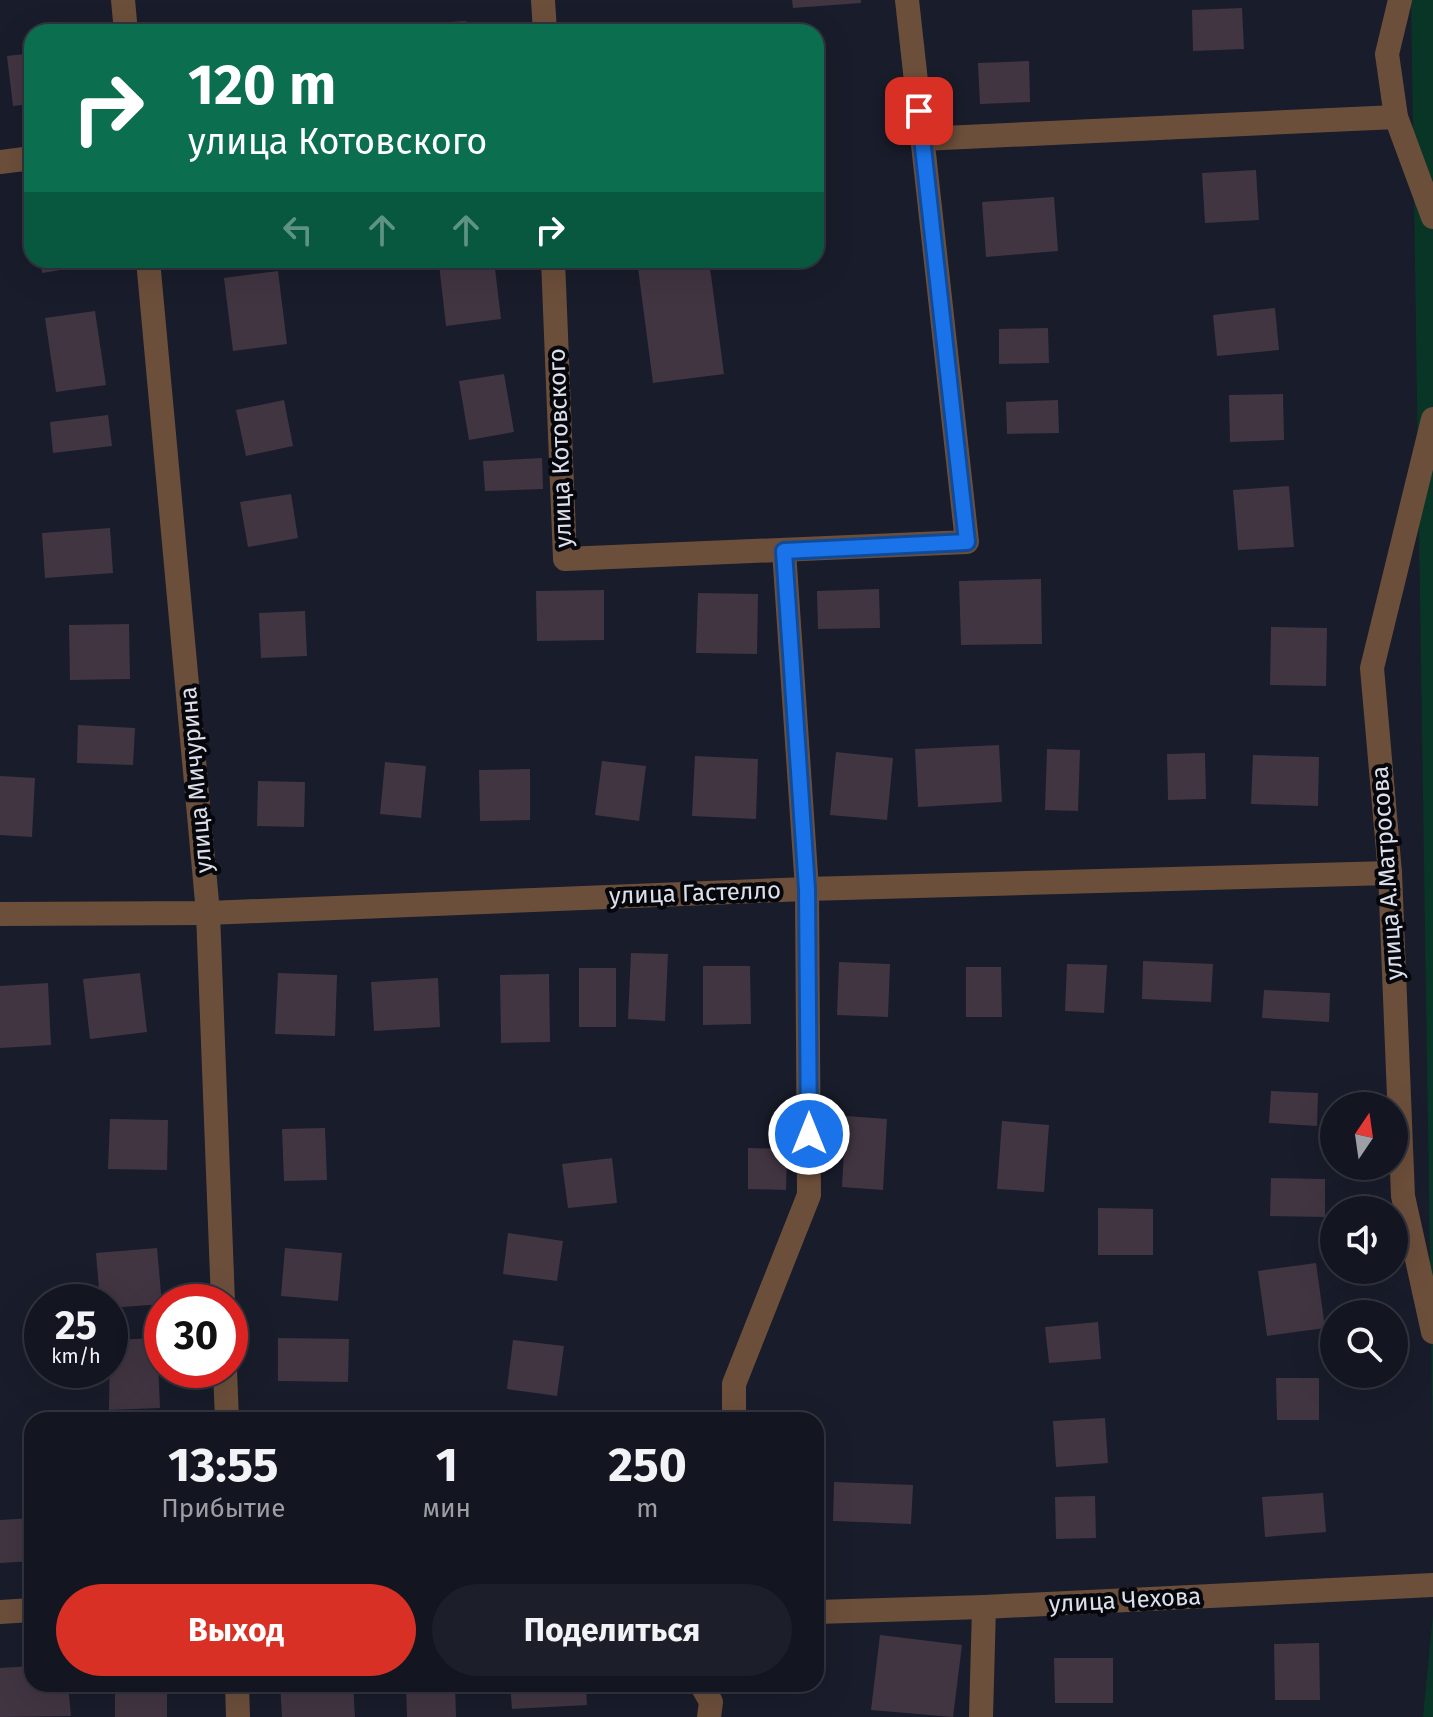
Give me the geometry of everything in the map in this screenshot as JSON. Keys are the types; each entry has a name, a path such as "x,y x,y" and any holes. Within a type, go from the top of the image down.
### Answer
{"street":[{"path":"123,0 125,24"},
{"path":"543,0 544,24"},
{"name":"улица Котовского","path":"553,268 565,559 967,542 907,0"},
{"path":"1400,0 1387,54 1396,117 1433,217"},
{"path":"922,139 1396,117"},
{"path":"0,162 24,159"},
{"name":"улица Мичурина","path":"149,268 208,913 222,1284"},
{"name":"улица А.Матросова","path":"1433,419 1372,668 1390,873 1403,1196 1433,1332"},
{"path":"734,1412 734,1384 809,1195 807,889 784,551"},
{"name":"улица Гастелло","path":"0,914 208,913 807,889 1390,873"},
{"path":"226,1388 227,1412"},
{"name":"улица Чехова","path":"824,1612 1433,1585"},
{"path":"981,1717 984,1607"},
{"path":"0,1612 24,1610"},
{"path":"237,1692 238,1717"},
{"path":"705,1692 711,1702 709,1717"}],"green space":[{"path":"1411,0 1433,0 1433,1461"},
{"path":"1433,1614 1433,1717 1423,1717"}],"building":[{"path":"792,0 861,0 861,3 793,8"},
{"path":"1242,8 1244,49 1193,51 1192,10"},
{"path":"466,21 466,24 417,24"},
{"path":"24,54 24,105 13,106 7,56"},
{"path":"1029,61 1030,102 980,104 978,63"},
{"path":"1256,170 1259,220 1205,223 1202,173"},
{"path":"1054,197 1058,251 986,257 982,202"},
{"path":"41,268 73,268 42,273"},
{"path":"439,268 495,268 501,319 446,326"},
{"path":"638,268 710,268 724,374 653,383"},
{"path":"278,271 287,344 233,351 224,278"},
{"path":"1275,308 1279,350 1217,356 1213,315"},
{"path":"95,311 106,385 56,392 45,318"},
{"path":"1048,328 1049,363 999,364 999,329"},
{"path":"504,374 514,432 469,440 459,381"},
{"path":"1283,394 1284,440 1230,442 1229,395"},
{"path":"284,400 293,446 246,456 236,410"},
{"path":"1058,400 1059,433 1007,434 1006,402"},
{"path":"108,415 112,446 53,453 50,422"},
{"path":"542,458 543,489 485,491 483,461"},
{"path":"1289,486 1294,547 1238,550 1233,490"},
{"path":"291,494 298,538 248,547 240,502"},
{"path":"110,528 113,573 45,578 42,533"},
{"path":"1041,579 1042,644 961,645 959,581"},
{"path":"879,589 880,628 818,629 817,591"},
{"path":"604,590 604,640 537,641 536,591"},
{"path":"698,593 758,594 757,654 696,653"},
{"path":"305,611 307,656 261,658 259,613"},
{"path":"129,624 130,679 70,680 69,625"},
{"path":"1271,627 1327,628 1326,686 1270,685"},
{"path":"78,725 135,728 133,765 77,763"},
{"path":"999,745 1002,802 918,807 915,749"},
{"path":"1047,749 1080,750 1078,811 1045,810"},
{"path":"836,752 893,758 887,820 830,815"},
{"path":"1205,753 1206,799 1168,800 1167,754"},
{"path":"1253,755 1319,757 1318,806 1251,804"},
{"path":"695,756 758,759 756,819 692,816"},
{"path":"602,761 646,766 639,821 595,815"},
{"path":"385,762 426,766 421,818 380,814"},
{"path":"530,769 530,820 480,821 479,770"},
{"path":"0,776 35,778 32,837 0,835"},
{"path":"258,781 305,782 304,827 257,826"},
{"path":"631,953 668,954 665,1021 628,1019"},
{"path":"1143,961 1213,964 1211,1002 1142,999"},
{"path":"839,962 890,964 888,1017 837,1015"},
{"path":"1067,964 1107,965 1104,1013 1065,1011"},
{"path":"703,966 750,966 751,1024 703,1025"},
{"path":"966,967 1001,967 1002,1017 966,1017"},
{"path":"579,968 616,968 616,1027 579,1027"},
{"path":"140,973 147,1032 90,1039 83,979"},
{"path":"278,973 337,975 335,1036 275,1034"},
{"path":"549,974 550,1042 501,1043 500,975"},
{"path":"438,978 440,1027 374,1031 371,982"},
{"path":"48,983 51,1045 0,1048 0,986"},
{"path":"1264,990 1330,993 1329,1022 1262,1018"},
{"path":"1271,1091 1318,1093 1317,1126 1269,1123"},
{"path":"846,1116 887,1119 883,1190 842,1187"},
{"path":"110,1119 168,1120 167,1170 108,1169"},
{"path":"1002,1121 1049,1125 1044,1192 997,1189"},
{"path":"325,1128 327,1180 284,1181 282,1129"},
{"path":"748,1148 787,1149 786,1190 748,1189"},
{"path":"612,1158 617,1203 568,1208 562,1164"},
{"path":"1271,1178 1325,1180 1325,1196 1320,1196 1320,1217 1270,1216"},
{"path":"1098,1208 1153,1209 1153,1255 1098,1255"},
{"path":"508,1233 563,1241 557,1281 503,1274"},
{"path":"157,1248 160,1284 144,1284 144,1305 128,1307 128,1284 99,1284 96,1253"},
{"path":"285,1248 342,1253 338,1301 281,1296"},
{"path":"1316,1263 1321,1300 1320,1329 1267,1336 1258,1271"},
{"path":"1098,1322 1101,1359 1049,1363 1045,1327"},
{"path":"278,1338 349,1339 348,1382 278,1381"},
{"path":"128,1339 144,1339 144,1388 159,1388 160,1408 109,1410 109,1388 128,1388"},
{"path":"513,1340 564,1346 557,1396 507,1389"},
{"path":"1276,1378 1319,1378 1319,1420 1277,1420"},
{"path":"1105,1418 1108,1463 1056,1467 1053,1421"},
{"path":"834,1482 913,1485 911,1524 833,1521"},
{"path":"1323,1493 1326,1532 1265,1537 1262,1497"},
{"path":"1095,1496 1096,1538 1056,1539 1055,1497"},
{"path":"24,1518 24,1562 0,1563 0,1520"},
{"path":"880,1635 962,1645 953,1717 871,1710"},
{"path":"1319,1643 1320,1700 1275,1700 1274,1644"},
{"path":"1054,1658 1113,1658 1113,1703 1055,1703"},
{"path":"24,1666 24,1692 69,1692 71,1716 0,1717 0,1668"},
{"path":"115,1692 167,1692 167,1717 115,1717"},
{"path":"280,1692 353,1692 355,1717 282,1717"},
{"path":"406,1692 455,1692 456,1717 407,1717"},
{"path":"511,1692 586,1692 587,1705 512,1709"}],"route":[{"path":"809,1134 807,889 784,551 967,542 919,111"}]}
